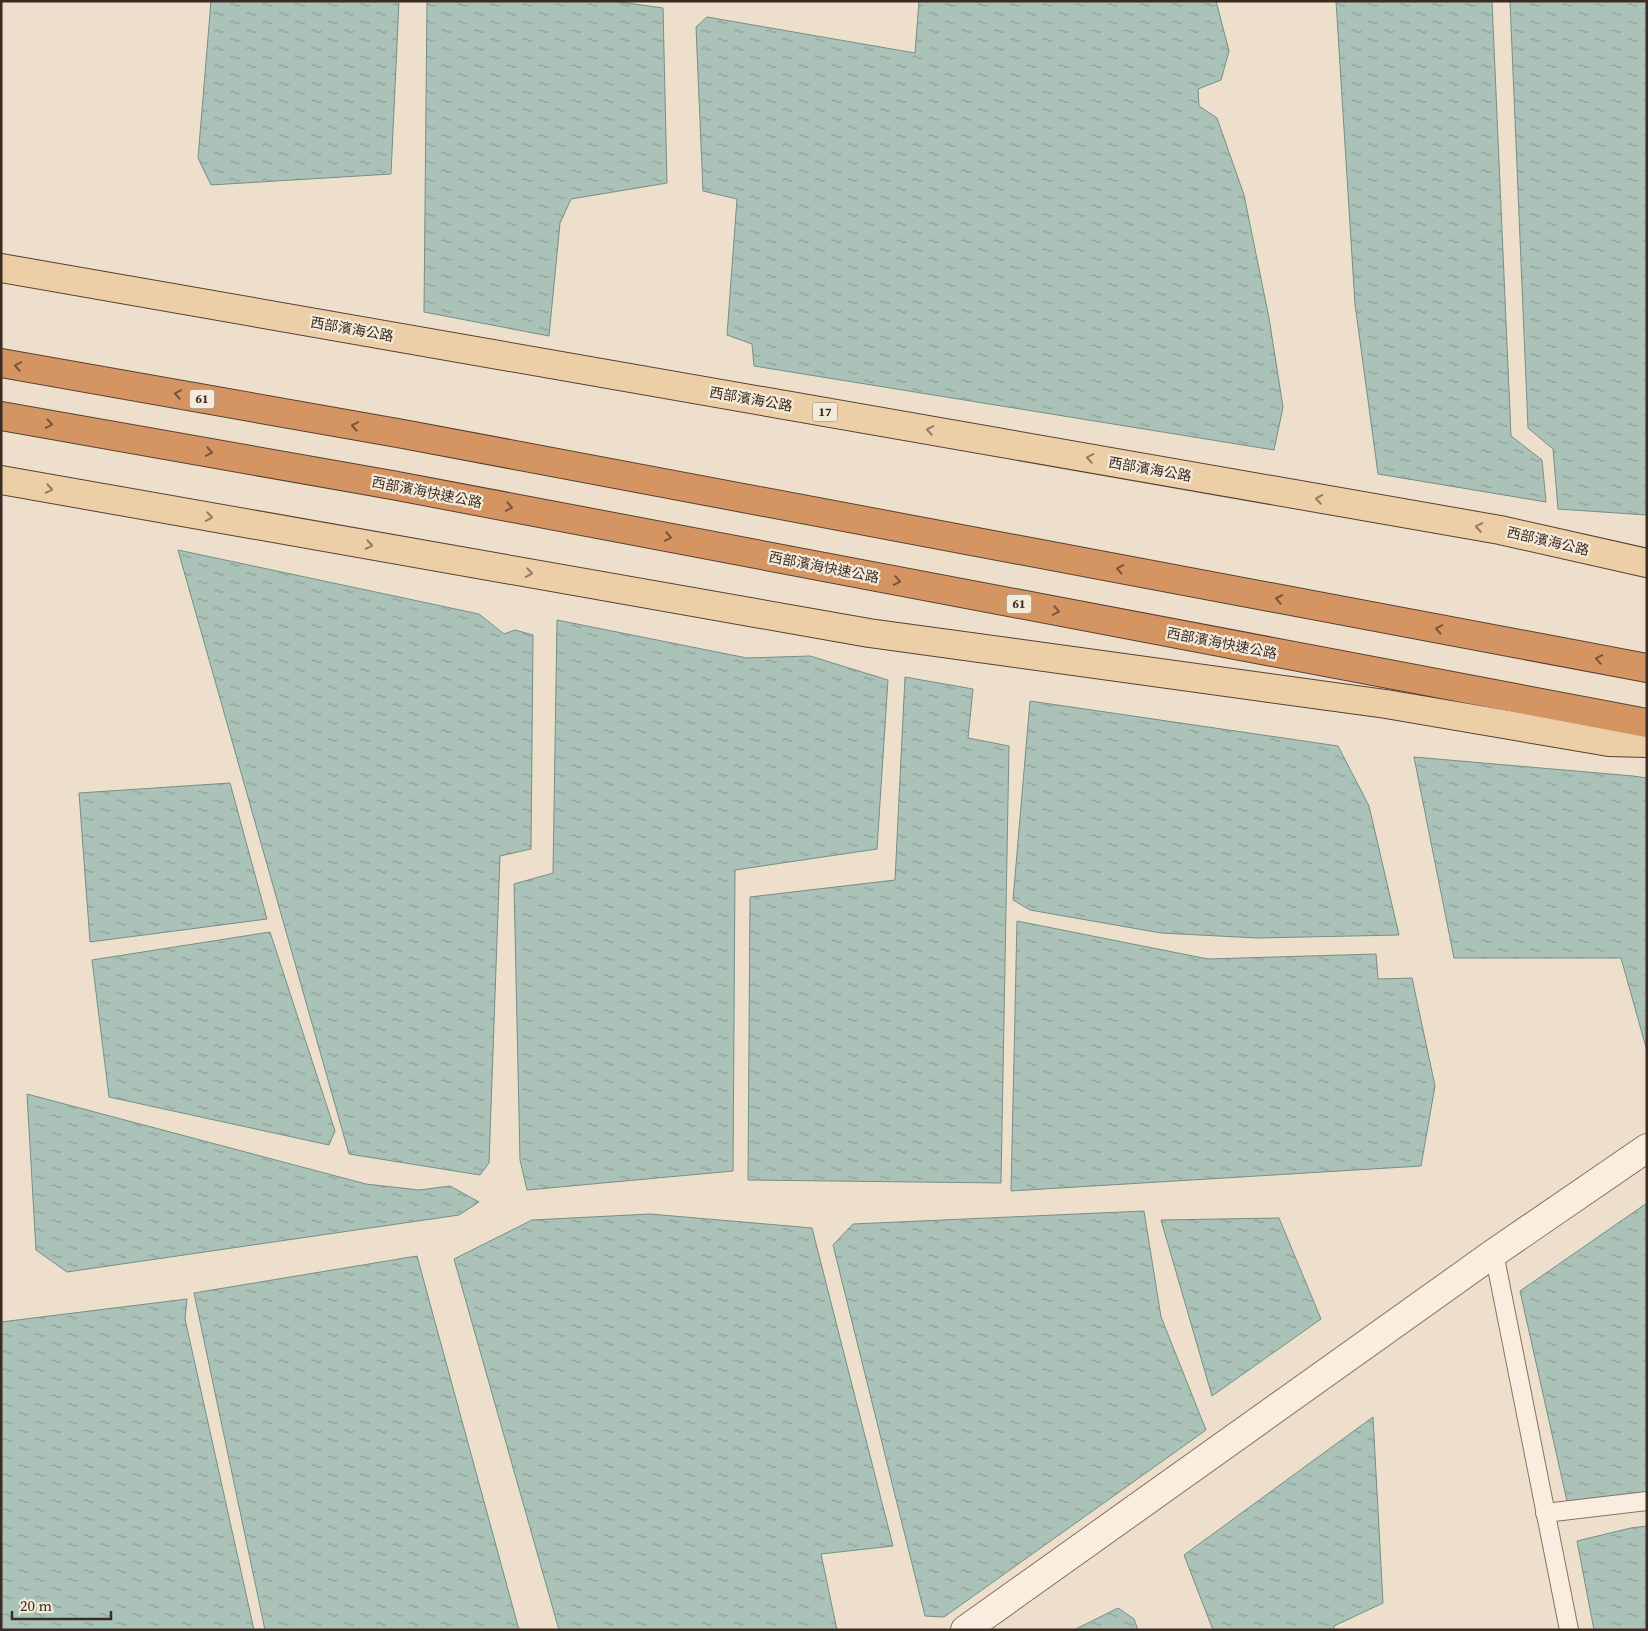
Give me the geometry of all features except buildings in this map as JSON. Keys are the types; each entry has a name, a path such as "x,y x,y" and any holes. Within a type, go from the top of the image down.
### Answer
{"highway":[{"name":"61","path":"1,364 403,434 1647,668"},
{"name":"西部濱海快速公路","path":"1,416 392,485 1647,723"}],"main road":[{"name":"西部濱海公路","path":"1,268 1500,530 1647,563"},
{"path":"1,480 869,633 1386,704 1609,742 1647,753"},
{"path":"1609,742 1647,743"}],"street":[{"path":"965,1630 1494,1253 1647,1148"}],"lane":[{"path":"1494,1253 1569,1630"},
{"path":"1545,1513 1647,1501"}],"water":[{"path":"211,1 399,1 391,174 211,185 198,158"},
{"path":"427,1 613,1 663,8 667,183 571,199 560,223 549,336 424,312"},
{"path":"919,1 1216,1 1229,51 1221,80 1198,89 1199,106 1217,118 1244,195 1269,318 1283,407 1274,450 754,366 752,344 727,335 737,199 703,191 696,27 707,17 915,53"},
{"path":"1336,1 1492,1 1511,436 1542,460 1546,502 1378,474 1355,304"},
{"path":"1510,1 1647,1 1647,515 1558,509 1553,449 1528,428"},
{"path":"178,550 479,614 504,634 515,630 533,635 531,849 500,856 489,1163 480,1175 349,1154"},
{"path":"557,620 747,658 810,656 888,680 877,849 735,870 733,1171 527,1190 520,1160 514,884 553,873"},
{"path":"905,677 973,689 968,738 1009,746 1001,1183 748,1180 750,897 895,880"},
{"path":"1030,701 1338,746 1369,806 1399,935 1257,938 1161,933 1030,910 1013,900"},
{"path":"1414,757 1647,778 1647,1051 1621,958 1454,958"},
{"path":"230,783 267,919 90,942 79,793"},
{"path":"1017,921 1208,959 1376,954 1378,979 1412,978 1435,1086 1421,1166 1011,1191"},
{"path":"270,932 335,1131 329,1145 109,1097 92,960"},
{"path":"27,1094 366,1184 419,1190 450,1186 479,1202 459,1215 67,1272 36,1250"},
{"path":"1647,1203 1647,1506 1571,1519 1520,1291"},
{"path":"1144,1211 1161,1317 1206,1430 944,1617 925,1616 833,1245 853,1224"},
{"path":"650,1214 812,1228 893,1546 821,1554 837,1630 559,1630 454,1259 532,1220"},
{"path":"1279,1218 1321,1319 1212,1396 1161,1220"},
{"path":"417,1256 519,1630 265,1630 194,1293"},
{"path":"187,1299 185,1319 254,1630 1,1630 1,1322"},
{"path":"1373,1417 1383,1603 1334,1626 1334,1630 1213,1630 1184,1555"},
{"path":"1647,1526 1647,1630 1594,1630 1577,1541"},
{"path":"1118,1608 1134,1619 1138,1630 1074,1630"}]}
